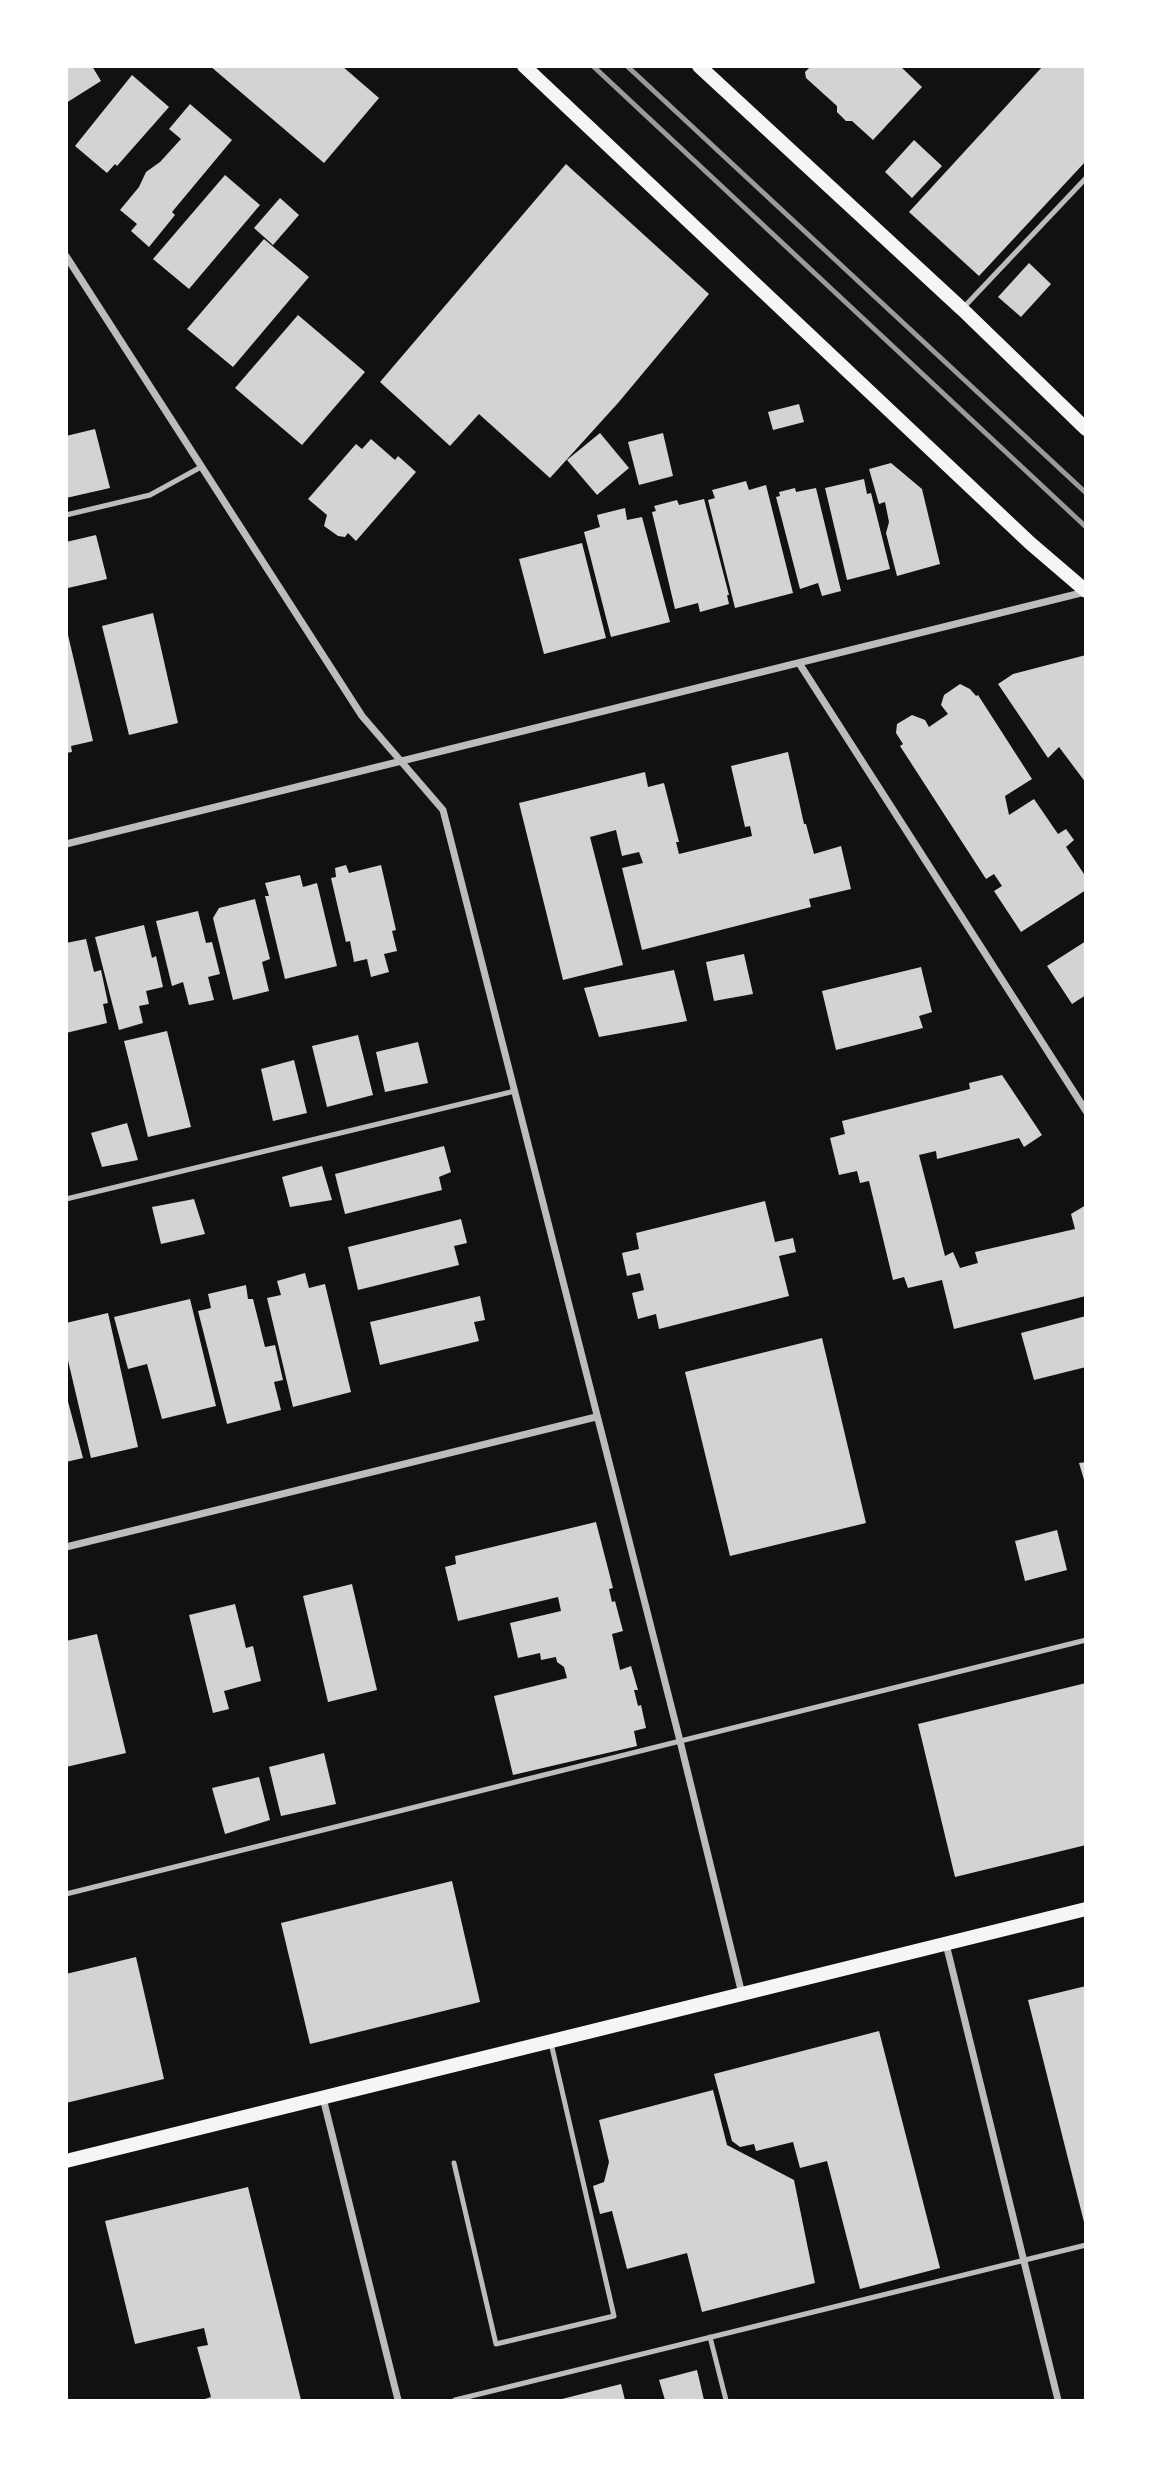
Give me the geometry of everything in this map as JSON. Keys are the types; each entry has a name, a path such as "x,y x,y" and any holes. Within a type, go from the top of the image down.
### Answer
{"main road":[{"path":"524,66 1030,543 1086,591"},
{"path":"705,68 1086,429"},
{"path":"66,2161 1086,1909"}],"street":[{"path":"66,256 362,716 443,810 742,1994"},
{"path":"66,844 1086,591"},
{"path":"799,663 1086,1111"},
{"path":"66,1547 596,1418"},
{"path":"946,1943 1058,2400"},
{"path":"323,2098 398,2400"}],"lane":[{"path":"962,309 1086,178"},
{"path":"66,515 150,495 201,467"},
{"path":"66,1199 515,1091"},
{"path":"66,1894 1086,1640"},
{"path":"454,2163 496,2344 614,2316 551,2041"},
{"path":"455,2400 1086,2245"},
{"path":"710,2337 726,2400"}],"building":[{"path":"66,66 92,66 101,81 66,103"},
{"path":"210,66 342,66 379,98 324,163"},
{"path":"811,66 900,66 922,87 873,140 852,121 846,121 837,112 837,106 806,78 805,72"},
{"path":"1043,66 1086,66 1086,161 979,276 909,212"},
{"path":"132,75 169,107 117,166 115,164 107,173 75,146"},
{"path":"190,104 232,140 172,212 175,215 149,247 131,231 137,224 120,210 139,187 146,172 160,162 181,139 169,129"},
{"path":"914,140 942,166 912,198 885,172"},
{"path":"566,164 709,294 618,403 550,478 479,414 450,446 380,382"},
{"path":"225,175 260,205 189,289 153,259"},
{"path":"280,198 299,215 273,245 254,228"},
{"path":"264,239 309,277 233,367 187,329"},
{"path":"1029,263 1051,284 1021,317 998,297"},
{"path":"298,315 365,372 302,445 235,388"},
{"path":"799,404 804,422 773,430 768,412"},
{"path":"95,429 110,488 66,498 66,436"},
{"path":"600,433 629,468 597,495 567,460"},
{"path":"663,433 673,476 639,485 628,442"},
{"path":"371,439 395,460 398,456 416,472 356,541 348,533 345,537 338,536 324,526 327,515 308,499 356,444 362,449"},
{"path":"891,463 922,489 940,564 897,576 886,533 889,522 885,502 879,504 869,469"},
{"path":"864,479 867,494 871,493 890,569 847,580 825,488"},
{"path":"746,481 749,490 766,485 793,593 735,608 708,500 715,498 712,490"},
{"path":"795,488 796,492 816,488 841,591 822,596 818,583 800,589 776,497 780,496 779,492"},
{"path":"704,499 729,604 700,612 698,603 675,609 652,512 656,511 654,506 677,500 679,505"},
{"path":"625,508 627,520 642,517 670,622 611,637 584,532 600,527 597,515"},
{"path":"96,535 107,579 68,588 66,542"},
{"path":"582,543 606,638 544,654 519,559"},
{"path":"153,613 178,723 129,735 102,626"},
{"path":"68,635 93,741 71,746 72,752 66,753"},
{"path":"1086,655 1086,783 1059,747 1048,758 998,684 1013,674"},
{"path":"960,684 978,695 1032,779 1005,796 1009,815 1034,799 1058,834 1066,829 1074,840 1066,847 1086,877 1086,890 1021,932 994,891 1002,886 994,874 986,879 900,746 903,744 896,733 897,724 912,715 925,720 929,727 948,714 941,705 944,695"},
{"path":"788,752 804,824 814,854 841,846 851,889 809,899 811,907 642,950 622,868 643,863 639,852 622,856 616,830 590,837 623,965 563,980 519,803 645,772 648,787 664,783 679,842 676,842 679,854 752,836 750,826 745,827 731,766"},
{"path":"346,865 349,873 381,865 396,930 392,931 397,951 384,954 389,972 371,977 367,959 354,962 350,941 346,942 331,878 336,877 335,868"},
{"path":"300,875 303,887 317,883 337,966 285,979 265,896 269,896 265,883"},
{"path":"255,899 270,959 262,962 269,991 233,1000 213,918 219,908"},
{"path":"198,911 206,943 212,942 220,974 208,977 214,1000 189,1005 183,982 172,986 156,921"},
{"path":"144,925 152,958 156,956 163,987 146,991 149,1004 139,1006 143,1023 119,1030 95,937"},
{"path":"86,939 94,972 101,970 108,1003 103,1004 107,1023 66,1033 66,943"},
{"path":"1086,941 1086,995 1072,1004 1047,966"},
{"path":"744,954 753,994 714,1001 706,962"},
{"path":"921,967 932,1012 919,1016 923,1028 836,1050 822,991"},
{"path":"674,970 687,1021 599,1037 584,988"},
{"path":"167,1031 191,1127 148,1137 124,1041"},
{"path":"358,1035 373,1095 327,1107 312,1046"},
{"path":"418,1042 428,1083 385,1092 376,1052"},
{"path":"294,1060 307,1113 273,1121 261,1069"},
{"path":"1002,1075 1042,1135 1024,1147 1019,1138 937,1159 936,1151 919,1155 945,1256 953,1252 960,1268 978,1263 975,1252 1075,1229 1071,1214 1086,1205 1086,1296 954,1329 942,1280 908,1288 904,1277 893,1280 869,1181 860,1183 857,1171 839,1175 830,1138 845,1134 842,1121 970,1089 969,1083"},
{"path":"127,1123 138,1160 102,1167 91,1133"},
{"path":"444,1146 451,1172 439,1177 442,1190 345,1214 335,1174"},
{"path":"322,1166 332,1200 290,1207 282,1177"},
{"path":"194,1199 205,1234 161,1244 152,1207"},
{"path":"765,1201 775,1242 793,1238 796,1252 779,1256 789,1296 659,1329 656,1314 638,1319 632,1293 644,1290 640,1273 627,1276 622,1253 639,1249 636,1233"},
{"path":"461,1219 467,1243 454,1246 459,1265 358,1290 348,1247"},
{"path":"305,1273 309,1288 325,1284 351,1392 293,1407 267,1298 281,1295 277,1281"},
{"path":"246,1285 248,1299 253,1299 265,1347 275,1345 283,1380 274,1382 281,1410 227,1424 198,1311 211,1308 208,1294"},
{"path":"480,1296 485,1320 474,1322 479,1341 380,1365 370,1322"},
{"path":"190,1299 216,1406 162,1419 147,1364 128,1369 114,1317"},
{"path":"108,1313 138,1447 91,1458 66,1352 66,1323"},
{"path":"1086,1316 1086,1367 1034,1380 1021,1333"},
{"path":"822,1338 866,1523 730,1556 685,1372"},
{"path":"66,1394 83,1458 66,1462"},
{"path":"1086,1462 1086,1483 1085,1483 1079,1463"},
{"path":"596,1522 613,1588 609,1589 612,1602 615,1601 623,1631 612,1634 620,1670 631,1666 638,1690 634,1690 638,1706 641,1705 646,1728 634,1731 637,1746 513,1775 494,1696 567,1678 564,1667 557,1662 556,1657 541,1660 540,1653 518,1658 510,1623 561,1611 558,1597 458,1621 445,1567 456,1564 455,1556"},
{"path":"1057,1530 1067,1570 1025,1581 1015,1541"},
{"path":"352,1584 377,1690 328,1702 303,1596"},
{"path":"235,1604 246,1648 253,1646 261,1681 224,1691 229,1709 213,1713 189,1615"},
{"path":"97,1634 126,1753 66,1767 66,1641"},
{"path":"1086,1683 1086,1845 955,1877 918,1724"},
{"path":"324,1753 336,1804 281,1816 269,1767"},
{"path":"259,1777 270,1820 225,1834 212,1788"},
{"path":"452,1881 480,2002 310,2044 281,1923"},
{"path":"136,1957 164,2079 66,2103 66,1974"},
{"path":"1086,1986 1086,2225 1085,2226 1028,2000"},
{"path":"879,2031 940,2268 860,2289 827,2161 800,2168 793,2142 756,2151 754,2144 740,2147 732,2141 714,2074"},
{"path":"713,2090 727,2145 794,2180 815,2283 702,2312 687,2253 627,2269 612,2211 600,2214 593,2186 604,2182 609,2162 599,2120"},
{"path":"248,2187 301,2400 202,2400 211,2397 197,2347 208,2345 204,2328 135,2344 105,2221"},
{"path":"697,2370 704,2400 665,2400 659,2380"},
{"path":"621,2384 625,2400 558,2400"}],"railway":[{"path":"593,66 1086,527"},
{"path":"627,66 1086,493"}]}
